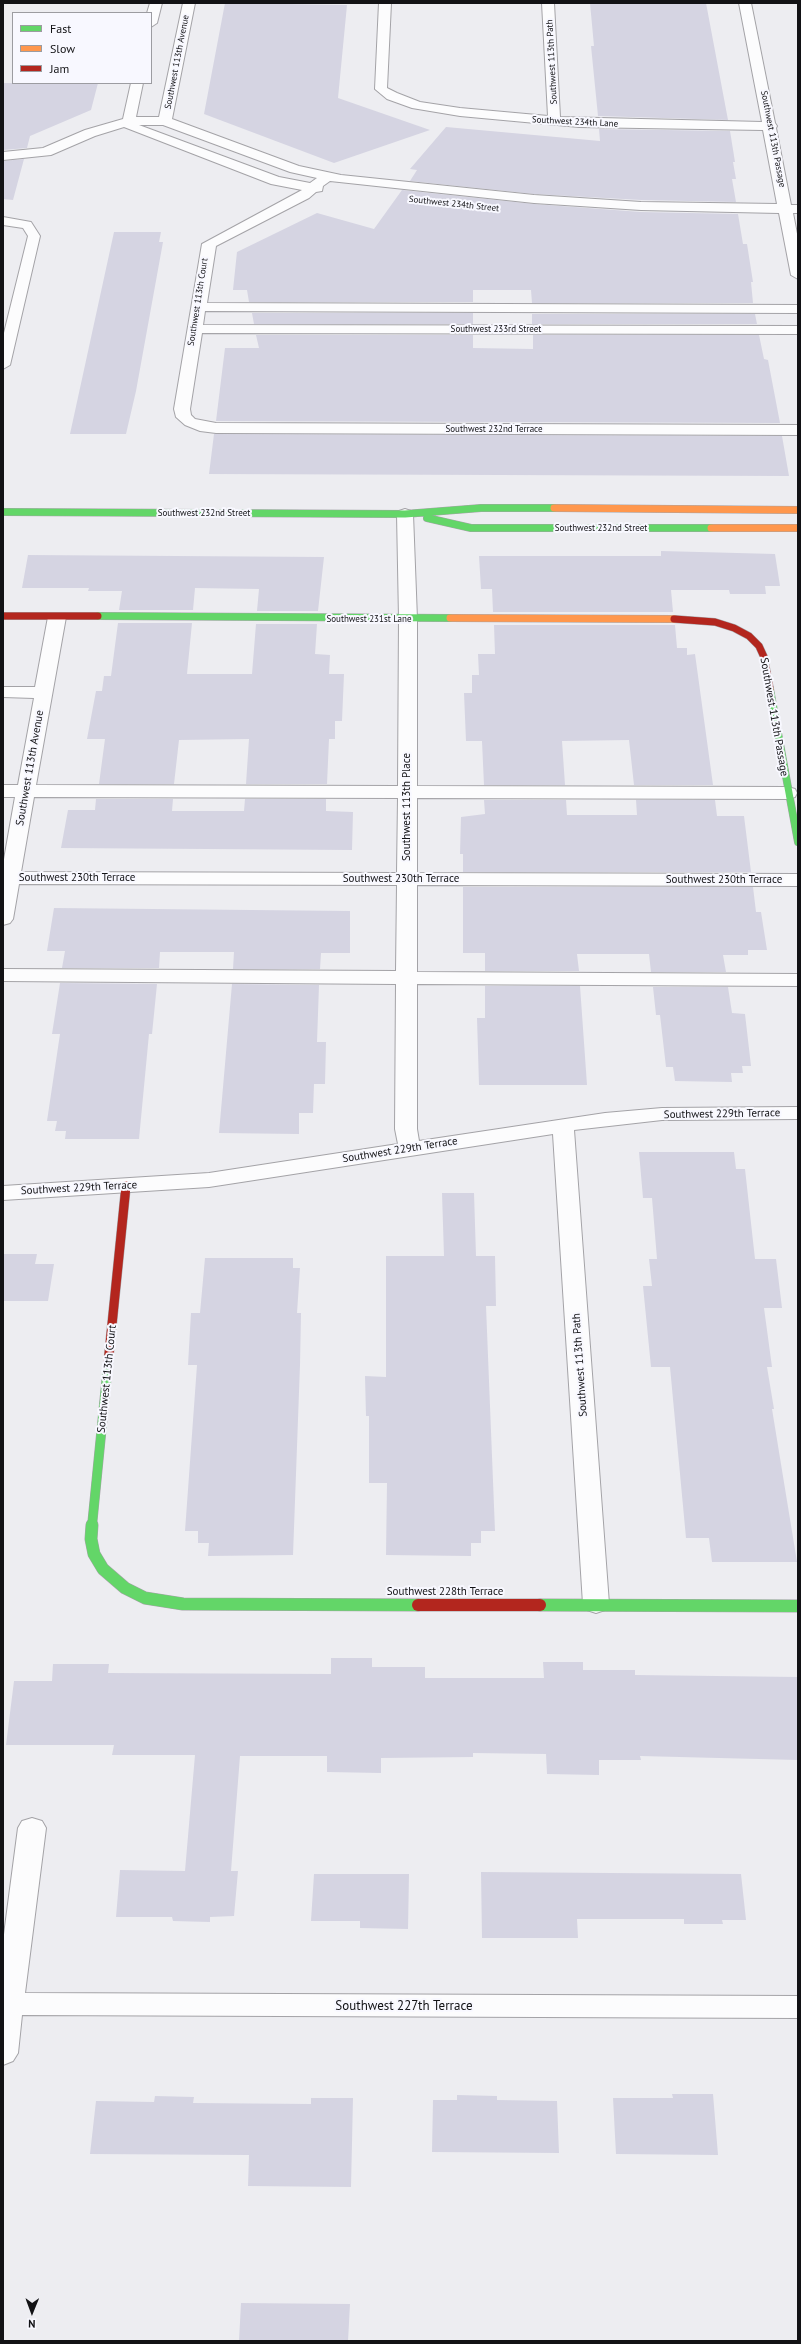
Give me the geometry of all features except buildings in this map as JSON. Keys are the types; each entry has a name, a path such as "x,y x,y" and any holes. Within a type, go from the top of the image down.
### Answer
{"street":[{"path":"152,19 156,3"},
{"name":"Southwest 113th Avenue","path":"165,121 189,3"},
{"name":"Southwest 234th Lane","path":"385,3 380,85 384,92 431,109 553,121 605,124 771,126"},
{"name":"Southwest 113th Path","path":"548,3 555,114 553,121"},
{"name":"Southwest 113th Passage","path":"746,3 771,126 792,215 798,275"},
{"path":"125,122 137,84"},
{"path":"3,156 46,152 90,133 125,122 165,121"},
{"name":"Southwest 234th Street","path":"165,121 290,167 327,176 534,199 792,215"},
{"name":"Southwest 234th Street","path":"125,122 276,181 395,198"},
{"name":"Southwest 113th Court","path":"190,422 184,417 182,409 209,244 298,199 327,176"},
{"name":"Southwest 234th Street","path":"509,210 654,219 792,215"},
{"name":"Southwest 233rd Street","path":"198,307 798,309"},
{"name":"Southwest 233rd Street","path":"194,329 798,330"},
{"name":"Southwest 232nd Terrace","path":"190,422 200,426 216,428 798,430"},
{"name":"Southwest 232nd Street","path":"3,512 405,514 481,508 798,510"},
{"name":"Southwest 232nd Street","path":"405,514 471,528 798,528"},
{"name":"Southwest 113th Place","path":"405,514 408,619 406,1129 410,1149"},
{"name":"Southwest 231st Lane","path":"3,616 408,619 679,619 715,622 734,628"},
{"name":"Southwest 113th Avenue","path":"3,919 7,878 26,791 57,617"},
{"name":"Southwest 113th Passage","path":"734,628 755,641 764,657 798,842"},
{"path":"3,692 44,693"},
{"path":"3,791 788,793"},
{"name":"Southwest 230th Terrace","path":"7,878 798,880"},
{"path":"3,975 798,980"},
{"name":"Southwest 229th Terrace","path":"3,1193 209,1180 563,1125 662,1114 798,1113"},
{"name":"Southwest 113th Path","path":"563,1125 596,1604"},
{"name":"Southwest 113th Court","path":"103,1569 94,1554 91,1539 126,1186"},
{"name":"Southwest 228th Terrace","path":"103,1569 116,1583 134,1594 157,1601 183,1604 596,1604 798,1606"},
{"path":"3,2052 32,1828"},
{"name":"Southwest 227th Terrace","path":"9,2004 798,2007"}],"lane":[{"path":"3,221 27,225 34,236 3,365"}],"traffic: fast":[{"path":"3,512 405,514 481,508 554,508"},
{"path":"427,518 471,528 711,528"},
{"path":"98,616 450,618"},
{"path":"770,689 798,842"},
{"path":"108,1364 91,1539 94,1554 103,1569 125,1588 145,1598 183,1604 418,1605"},
{"path":"540,1605 798,1606"}],"traffic: slow":[{"path":"554,508 798,510"},
{"path":"711,528 798,528"},
{"path":"450,618 674,619"}],"traffic: jam":[{"path":"3,616 98,616"},
{"path":"674,619 715,622 734,628 749,636 759,646 764,657 770,689"},
{"path":"108,1364 126,1186"},
{"path":"418,1605 540,1605"}]}
